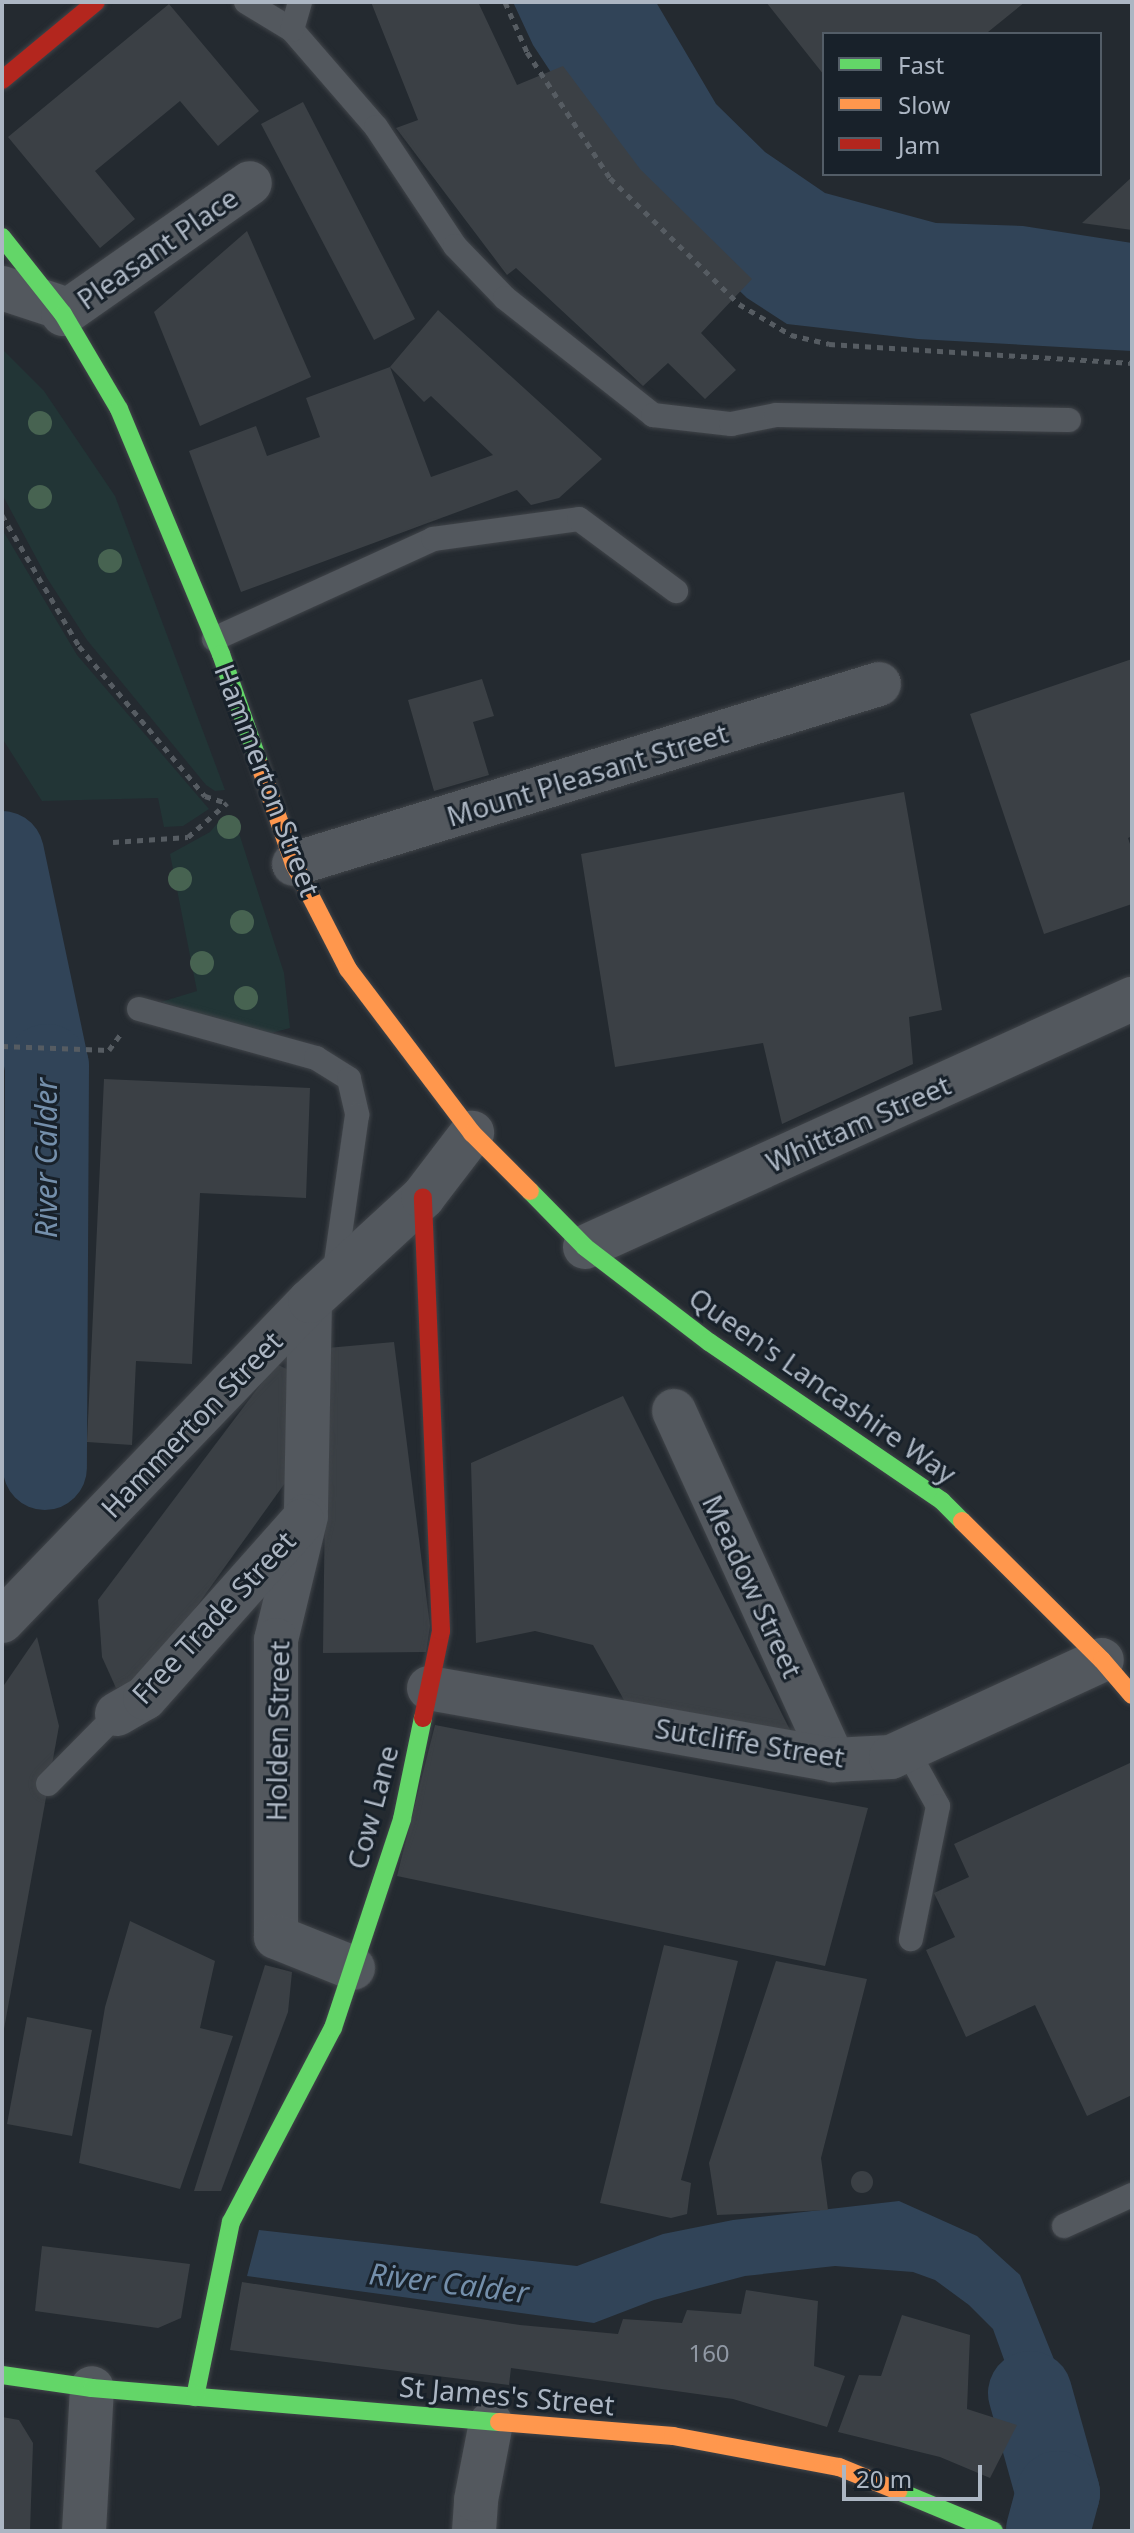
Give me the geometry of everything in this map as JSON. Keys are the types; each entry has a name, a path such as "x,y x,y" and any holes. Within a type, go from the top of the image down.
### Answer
{"street":[{"path":"2,80 96,2"},
{"name":"Pleasant Place","path":"59,310 250,183"},
{"name":"Hammerton Street","path":"2,237 59,310 119,409 214,639 294,864 348,969 472,1133 423,1197 322,1290 7,1615"},
{"path":"2,288 59,310"},
{"name":"Mount Pleasant Street","path":"294,864 879,684"},
{"name":"Whittam Street","path":"585,1247 1132,999"},
{"name":"Queen's Lancashire Way","path":"472,1133 585,1247 709,1342 942,1501 1102,1660 1132,1695"},
{"name":"Cow Lane","path":"195,2397 231,2222 333,2028 402,1819 441,1631 423,1197"},
{"name":"Holden Street","path":"322,1290 306,1516 276,1640 276,1937 353,1968"},
{"name":"Meadow Street","path":"674,1411 833,1760"},
{"name":"Free Trade Street","path":"117,1714 145,1698 306,1516"},
{"name":"Sutcliffe Street","path":"429,1688 833,1760 891,1757 1102,1660"},
{"name":"St James's Street","path":"2,2375 92,2388 673,2436 839,2467 993,2531"},
{"path":"84,2531 92,2388"},
{"path":"474,2531 476,2500 491,2423"}],"lane":[{"path":"246,2 292,30 376,127 455,246 505,298 653,415 731,424 776,415 1069,420"},
{"path":"292,30 300,2"},
{"path":"214,639 433,539 579,519 676,591"},
{"path":"139,1009 316,1058 349,1079 357,1115 322,1290"},
{"path":"48,1784 117,1714"},
{"path":"907,1750 938,1806 911,1939"},
{"path":"1064,2226 1132,2195"}],"path":[{"path":"505,2 527,52 610,178 739,304 791,335 829,344 1132,363"},
{"path":"2,515 79,646 205,796 237,806 271,799"},
{"path":"113,842 188,837 227,803"},
{"path":"5,1046 109,1050"}],"shaded area":[{"path":"2,349 44,391 115,496 225,790 215,791 206,785 87,640 47,578 2,494"},
{"path":"2,529 77,655 209,809 183,826 164,827 158,798 42,801 2,738"},
{"path":"221,819 230,820 237,827 284,973 290,1028 268,1034 161,1002 197,991 170,854 210,832"}],"water":[{"path":"513,2 656,2 716,104 765,152 825,193 936,223 1023,226 1132,243 1132,351 918,339 787,324 747,298 618,174 533,45"},
{"path":"899,2201 977,2236 1020,2275 1055,2362 1090,2520 1038,2497 1011,2379 993,2329 969,2305 935,2280 913,2272 835,2266 745,2276 654,2300 594,2323 247,2276 259,2230 577,2266 663,2234 733,2220"}],"building":[{"path":"371,2 478,2 517,85 563,66 640,169 752,279 701,333 736,370 705,399 668,363 643,386 516,268 507,275 396,128 418,120"},
{"path":"766,2 1025,2 988,32 822,32 822,72"},
{"path":"169,4 259,111 218,146 180,101 95,171 135,219 100,248 8,137"},
{"path":"303,102 415,319 374,340 261,124"},
{"path":"1132,177 1132,230 1082,223"},
{"path":"247,231 311,377 200,426 154,312"},
{"path":"438,310 602,459 559,498 531,505 517,490 241,592 189,451 256,426 267,456 320,437 306,398 390,367","holes":["390,367 424,402 431,396 493,455 431,477"]},
{"path":"1132,659 1132,836 1128,838 1132,850 1132,904 1044,934 970,714"},
{"path":"482,679 494,716 473,722 489,775 434,791 408,700"},
{"path":"904,792 942,1010 909,1017 913,1064 782,1124 763,1043 615,1067 581,854"},
{"path":"104,1079 310,1088 306,1198 200,1193 192,1364 136,1361 132,1445 87,1442"},
{"path":"394,1342 430,1626 426,1652 323,1653 327,1348"},
{"path":"276,1364 289,1370 290,1476 146,1677 116,1688 102,1657 98,1600"},
{"path":"623,1396 794,1738 629,1709 593,1645 535,1631 476,1643 471,1463"},
{"path":"37,1637 59,1726 4,2029 2,1688"},
{"path":"435,1725 868,1808 825,1966 397,1876"},
{"path":"1130,1763 1132,2095 1087,2116 1035,2005 966,2037 926,1950 955,1937 934,1893 969,1877 954,1844"},
{"path":"130,1921 215,1961 200,2028 233,2036 180,2189 79,2163 105,2007"},
{"path":"664,1945 738,1961 681,2180 691,2183 687,2214 671,2218 600,2203"},
{"path":"776,1961 867,1979 821,2158 828,2210 717,2215 709,2163"},
{"path":"265,1965 292,1972 288,2012 221,2191 194,2191"},
{"path":"27,2017 92,2030 72,2136 7,2124"},
{"path":"862,2171 870,2174 873,2182 870,2190 862,2193 854,2190 851,2182 854,2174"},
{"path":"42,2246 190,2264 181,2318 158,2328 35,2311"},
{"path":"242,2282 520,2325 618,2334 623,2319 682,2323 687,2310 741,2314 746,2290 818,2301 814,2366 845,2376 827,2427 733,2399 511,2368 509,2385 230,2350"},
{"path":"902,2315 970,2335 967,2409 1017,2425 990,2478 940,2457 838,2432 859,2375 881,2376"},
{"path":"2,2417 19,2420 33,2443 30,2531 2,2531"}],"waterway":[{"name":"River Calder","path":"2,853 47,1066 45,1468"},
{"name":"River Calder","path":"1030,2393 1058,2493 1048,2531"}],"traffic: fast":[{"path":"2,237 63,314 119,409 221,654 260,766"},
{"path":"530,1191 585,1247 709,1342 942,1501 962,1521"},
{"path":"195,2397 231,2222 333,2028 402,1819 423,1718"},
{"path":"2,2375 92,2388 499,2422"},
{"path":"898,2491 994,2531"}],"traffic: slow":[{"path":"260,766 294,864 348,969 472,1133 530,1191"},
{"path":"962,1521 1102,1660 1132,1695"},
{"path":"499,2422 673,2436 839,2467 898,2491"}],"traffic: jam":[{"path":"2,80 96,2"},
{"path":"423,1197 441,1631 423,1718"}]}
